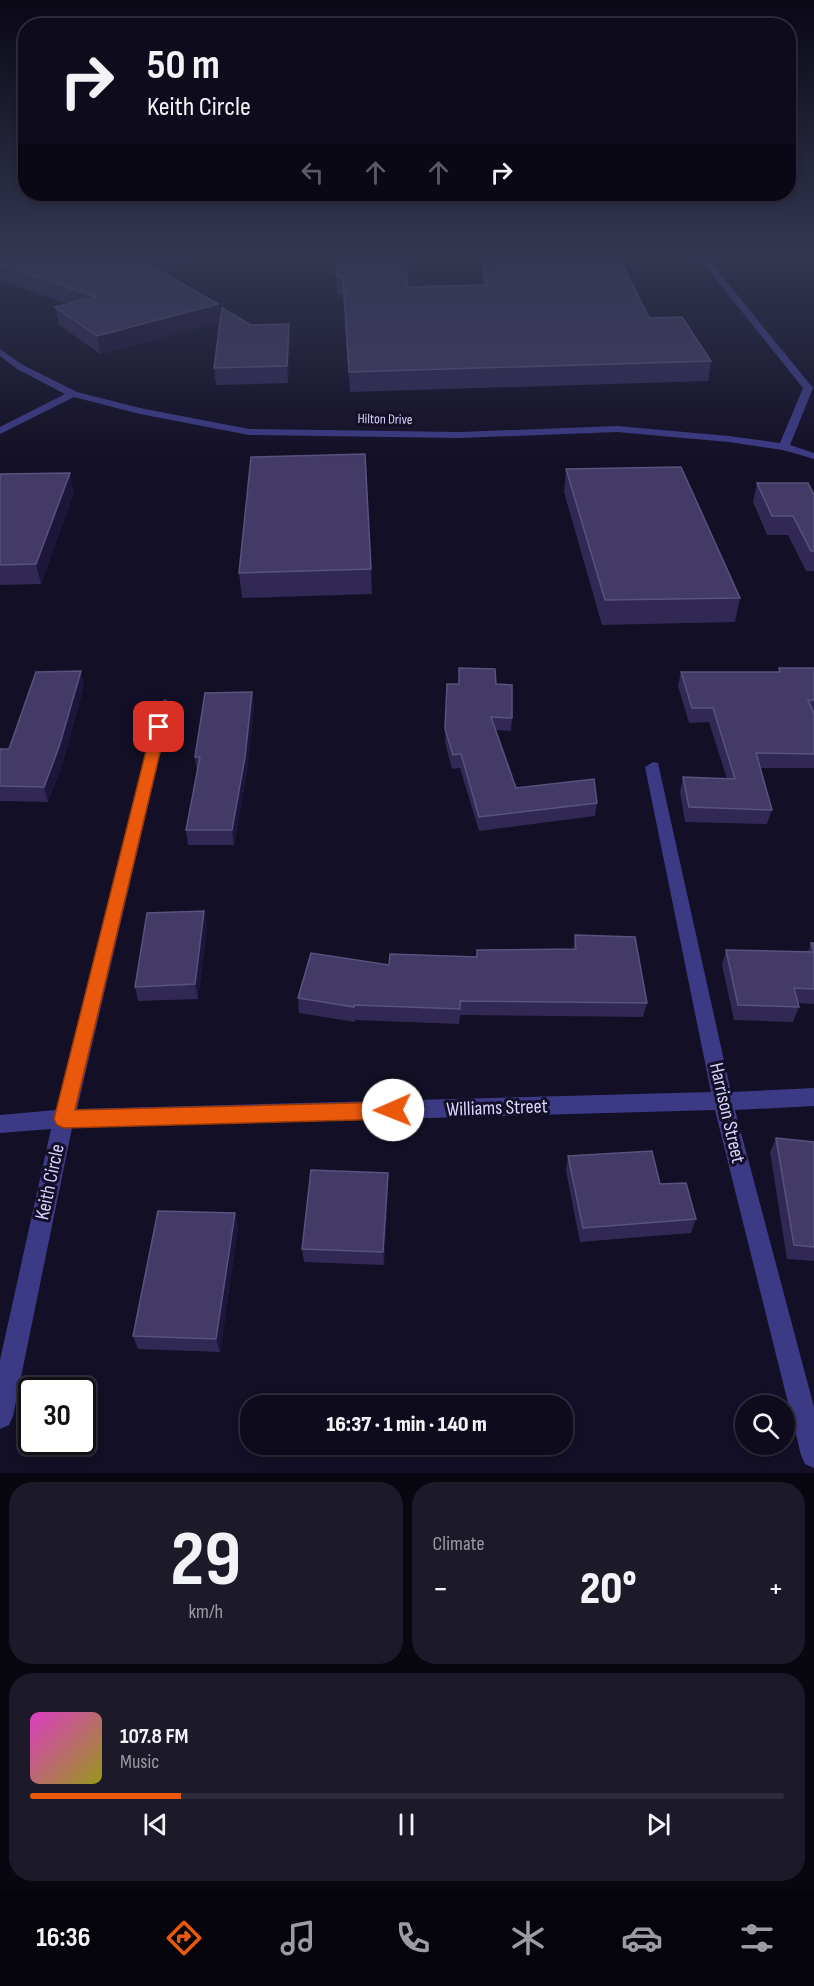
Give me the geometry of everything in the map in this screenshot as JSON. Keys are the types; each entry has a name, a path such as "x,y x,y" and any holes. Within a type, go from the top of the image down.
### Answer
{"street":[{"path":"755,322 808,388 784,447"},
{"name":"Hilton Drive","path":"0,352 20,367 73,394 140,411 249,432 460,435 618,429 729,439 784,447 814,456"},
{"path":"0,431 73,394"},
{"name":"Keith Circle","path":"0,1416 64,1119 165,704"},
{"name":"Harrison Street","path":"653,767 723,1101 814,1455"},
{"name":"Williams Street","path":"0,1124 64,1119 723,1101 814,1096"}],"building":[{"path":"76,322 151,322 97,336"},
{"path":"220,322 245,322 251,325 289,324 287,366 214,368"},
{"path":"346,322 685,322 711,361 349,372"},
{"path":"365,454 371,569 239,573 251,457"},
{"path":"681,467 740,598 605,600 566,469"},
{"path":"70,473 36,564 0,565 0,474"},
{"path":"757,483 808,483 814,495 814,551 811,551 793,516 772,516"},
{"path":"459,668 495,669 496,684 512,685 512,718 491,717 516,788 594,779 597,803 479,817 461,754 453,755 445,729 447,684 459,684"},
{"path":"779,668 814,668 814,700 808,700 814,714 814,754 756,753 772,810 689,807 683,777 735,779 713,708 692,708 681,672 780,672"},
{"path":"81,671 59,747 44,787 0,786 0,749 9,749 36,672"},
{"path":"252,692 245,757 232,830 186,830 200,757 195,757 205,693"},
{"path":"204,911 195,984 135,987 147,913"},
{"path":"575,935 635,937 647,1003 460,1001 460,1009 354,1005 354,1007 298,998 311,953 389,965 390,954 477,957 477,950 576,949"},
{"path":"726,950 814,952 814,989 794,988 799,1007 738,1005"},
{"path":"776,1138 814,1142 814,1247 794,1245"},
{"path":"652,1151 660,1184 686,1183 696,1219 583,1228 568,1156"},
{"path":"311,1170 388,1173 383,1252 302,1249"},
{"path":"158,1211 235,1213 216,1339 133,1336"}],"route":[{"path":"159,727 64,1119 393,1110"}]}
